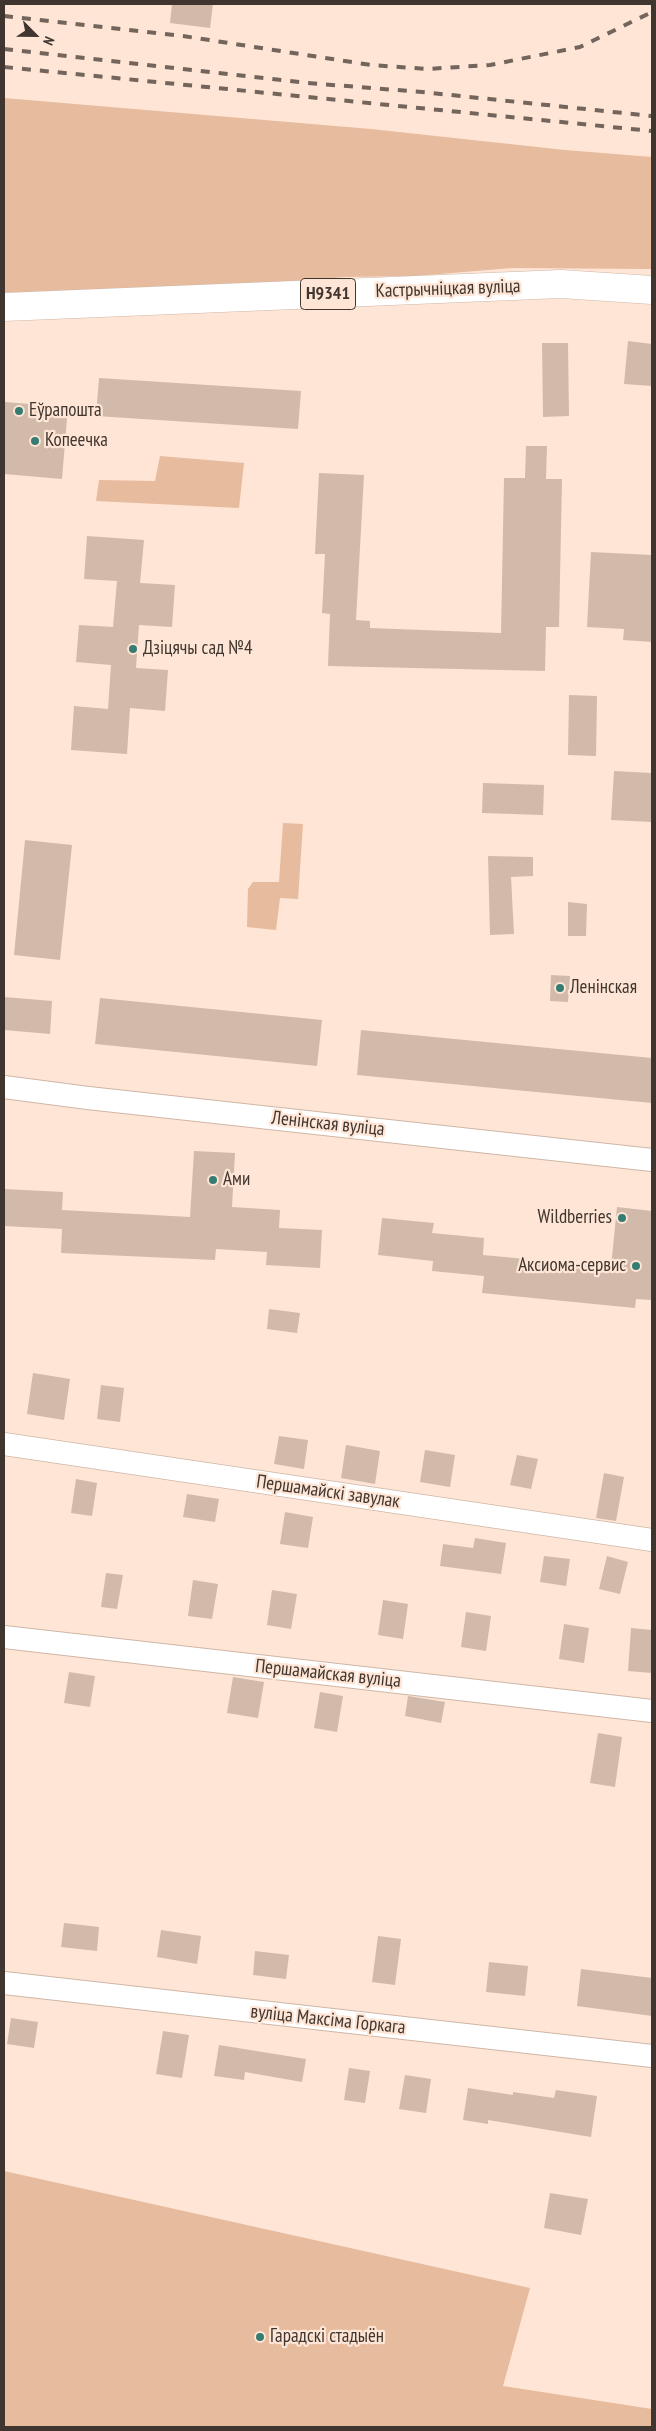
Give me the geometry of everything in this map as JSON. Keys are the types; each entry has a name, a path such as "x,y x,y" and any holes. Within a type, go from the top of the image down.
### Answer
{"main road":[{"name":"Кастрычніцкая вуліца","path":"4,307 561,284 652,290"}],"street":[{"name":"Ленінская вуліца","path":"4,1087 88,1098 652,1160"},
{"name":"Першамайскі завулак","path":"4,1444 652,1540"},
{"name":"Першамайская вуліца","path":"4,1637 652,1710"},
{"name":"вуліца Максіма Горкага","path":"4,1983 652,2056"}],"shaded area":[{"path":"4,98 371,129 565,150 652,157 652,269 512,268 416,276 344,277 241,286 4,293"},
{"path":"160,456 244,463 239,508 96,501 99,480 155,481"},
{"path":"283,823 303,824 298,899 280,898 276,930 247,927 248,889 253,882 279,882"},
{"name":"Гарадскі стадыён","path":"4,2171 530,2288 503,2386 652,2409 652,2427 4,2427"}],"building":[{"path":"172,4 213,4 210,28 170,23"},
{"path":"628,341 652,344 652,386 624,384"},
{"path":"542,343 568,343 569,416 543,417"},
{"path":"99,378 301,391 298,429 96,416"},
{"name":"Копеечка","path":"4,402 68,407 62,479 4,474"},
{"path":"526,446 547,446 546,479 562,479 559,627 546,627 545,671 328,666 330,614 322,613 325,554 315,554 319,473 364,475 356,620 370,621 370,628 501,633 504,478 525,478"},
{"path":"87,536 144,540 140,583 175,585 172,627 139,625 136,668 168,670 165,711 130,708 127,754 71,750 74,706 108,709 111,665 76,662 79,625 113,627 117,581 84,579"},
{"path":"591,552 652,555 652,642 623,640 624,629 587,627"},
{"path":"569,695 597,696 596,756 568,755"},
{"path":"614,771 652,773 652,822 611,820"},
{"path":"483,783 544,785 543,815 482,813"},
{"path":"25,840 72,845 60,960 14,955"},
{"path":"488,856 533,857 533,876 511,877 514,934 490,935"},
{"path":"568,902 587,904 586,936 568,936"},
{"name":"Ленінская","path":"551,975 570,976 568,1002 550,1001"},
{"path":"4,997 52,1001 50,1034 4,1030"},
{"path":"100,998 322,1020 317,1066 95,1044"},
{"path":"361,1030 652,1058 652,1103 357,1075"},
{"path":"194,1151 235,1153 232,1207 280,1210 279,1228 322,1230 320,1268 266,1265 267,1252 216,1249 215,1260 61,1253 62,1229 4,1226 4,1189 63,1192 62,1210 190,1217"},
{"path":"617,1207 652,1211 652,1300 636,1299 635,1308 482,1293 484,1276 432,1271 433,1261 378,1255 382,1218 434,1223 432,1233 484,1238 483,1255 611,1267"},
{"path":"269,1309 300,1313 297,1333 267,1329"},
{"path":"33,1373 70,1379 64,1420 27,1414"},
{"path":"101,1385 124,1388 120,1422 97,1419"},
{"path":"279,1436 308,1440 304,1469 274,1464"},
{"path":"346,1445 380,1451 375,1484 341,1478"},
{"path":"425,1450 455,1455 450,1487 420,1482"},
{"path":"517,1455 538,1459 531,1489 510,1485"},
{"path":"604,1473 624,1477 616,1521 596,1518"},
{"path":"76,1479 97,1483 92,1516 71,1513"},
{"path":"187,1494 219,1499 215,1522 183,1517"},
{"path":"285,1512 313,1517 308,1548 280,1544"},
{"path":"475,1538 506,1543 501,1574 440,1566 443,1544 473,1548"},
{"path":"544,1556 570,1559 566,1586 540,1582"},
{"path":"607,1556 628,1562 620,1594 599,1589"},
{"path":"106,1573 123,1575 117,1609 101,1607"},
{"path":"193,1580 218,1584 212,1619 188,1616"},
{"path":"272,1590 297,1594 291,1629 267,1625"},
{"path":"383,1600 408,1604 403,1639 378,1635"},
{"path":"466,1612 491,1616 486,1651 461,1647"},
{"path":"564,1624 589,1628 584,1663 559,1659"},
{"path":"631,1628 652,1630 652,1673 628,1671"},
{"path":"69,1672 95,1676 90,1707 64,1703"},
{"path":"233,1677 264,1682 258,1718 227,1713"},
{"path":"320,1692 343,1696 337,1732 314,1728"},
{"path":"408,1696 445,1702 441,1723 405,1716"},
{"path":"598,1733 622,1737 615,1787 590,1783"},
{"path":"64,1923 99,1927 97,1951 61,1947"},
{"path":"161,1930 201,1936 197,1964 157,1957"},
{"path":"378,1936 401,1939 395,1985 372,1982"},
{"path":"255,1951 289,1955 286,1979 253,1975"},
{"path":"489,1962 528,1966 525,1996 486,1992"},
{"path":"581,1969 652,1978 652,2016 577,2006"},
{"path":"11,2018 38,2022 34,2048 7,2044"},
{"path":"163,2031 189,2035 182,2078 156,2074"},
{"path":"219,2045 306,2059 302,2082 245,2072 244,2080 214,2076"},
{"path":"349,2068 370,2071 365,2103 344,2100"},
{"path":"405,2075 431,2079 426,2113 399,2109"},
{"path":"468,2088 513,2095 513,2092 554,2098 556,2090 597,2096 591,2137 488,2120 488,2124 463,2120"},
{"path":"550,2193 588,2199 581,2235 544,2228"}],"railway":[{"path":"4,16 183,36 371,65 427,69 490,65 580,47 652,12"},
{"path":"4,49 308,83 422,92 652,116"},
{"path":"4,67 652,131"}],"place":[{"name":"Еўрапошта","path":"19,411"},
{"name":"Копеечка","path":"35,441"},
{"name":"Дзіцячы сад №4","path":"133,649"},
{"name":"Ленінская","path":"560,988"},
{"name":"Ами","path":"213,1180"},
{"name":"Wildberries","path":"622,1218"},
{"name":"Аксиома-сервис","path":"636,1266"},
{"name":"Гарадскі стадыён","path":"260,2337"}]}
